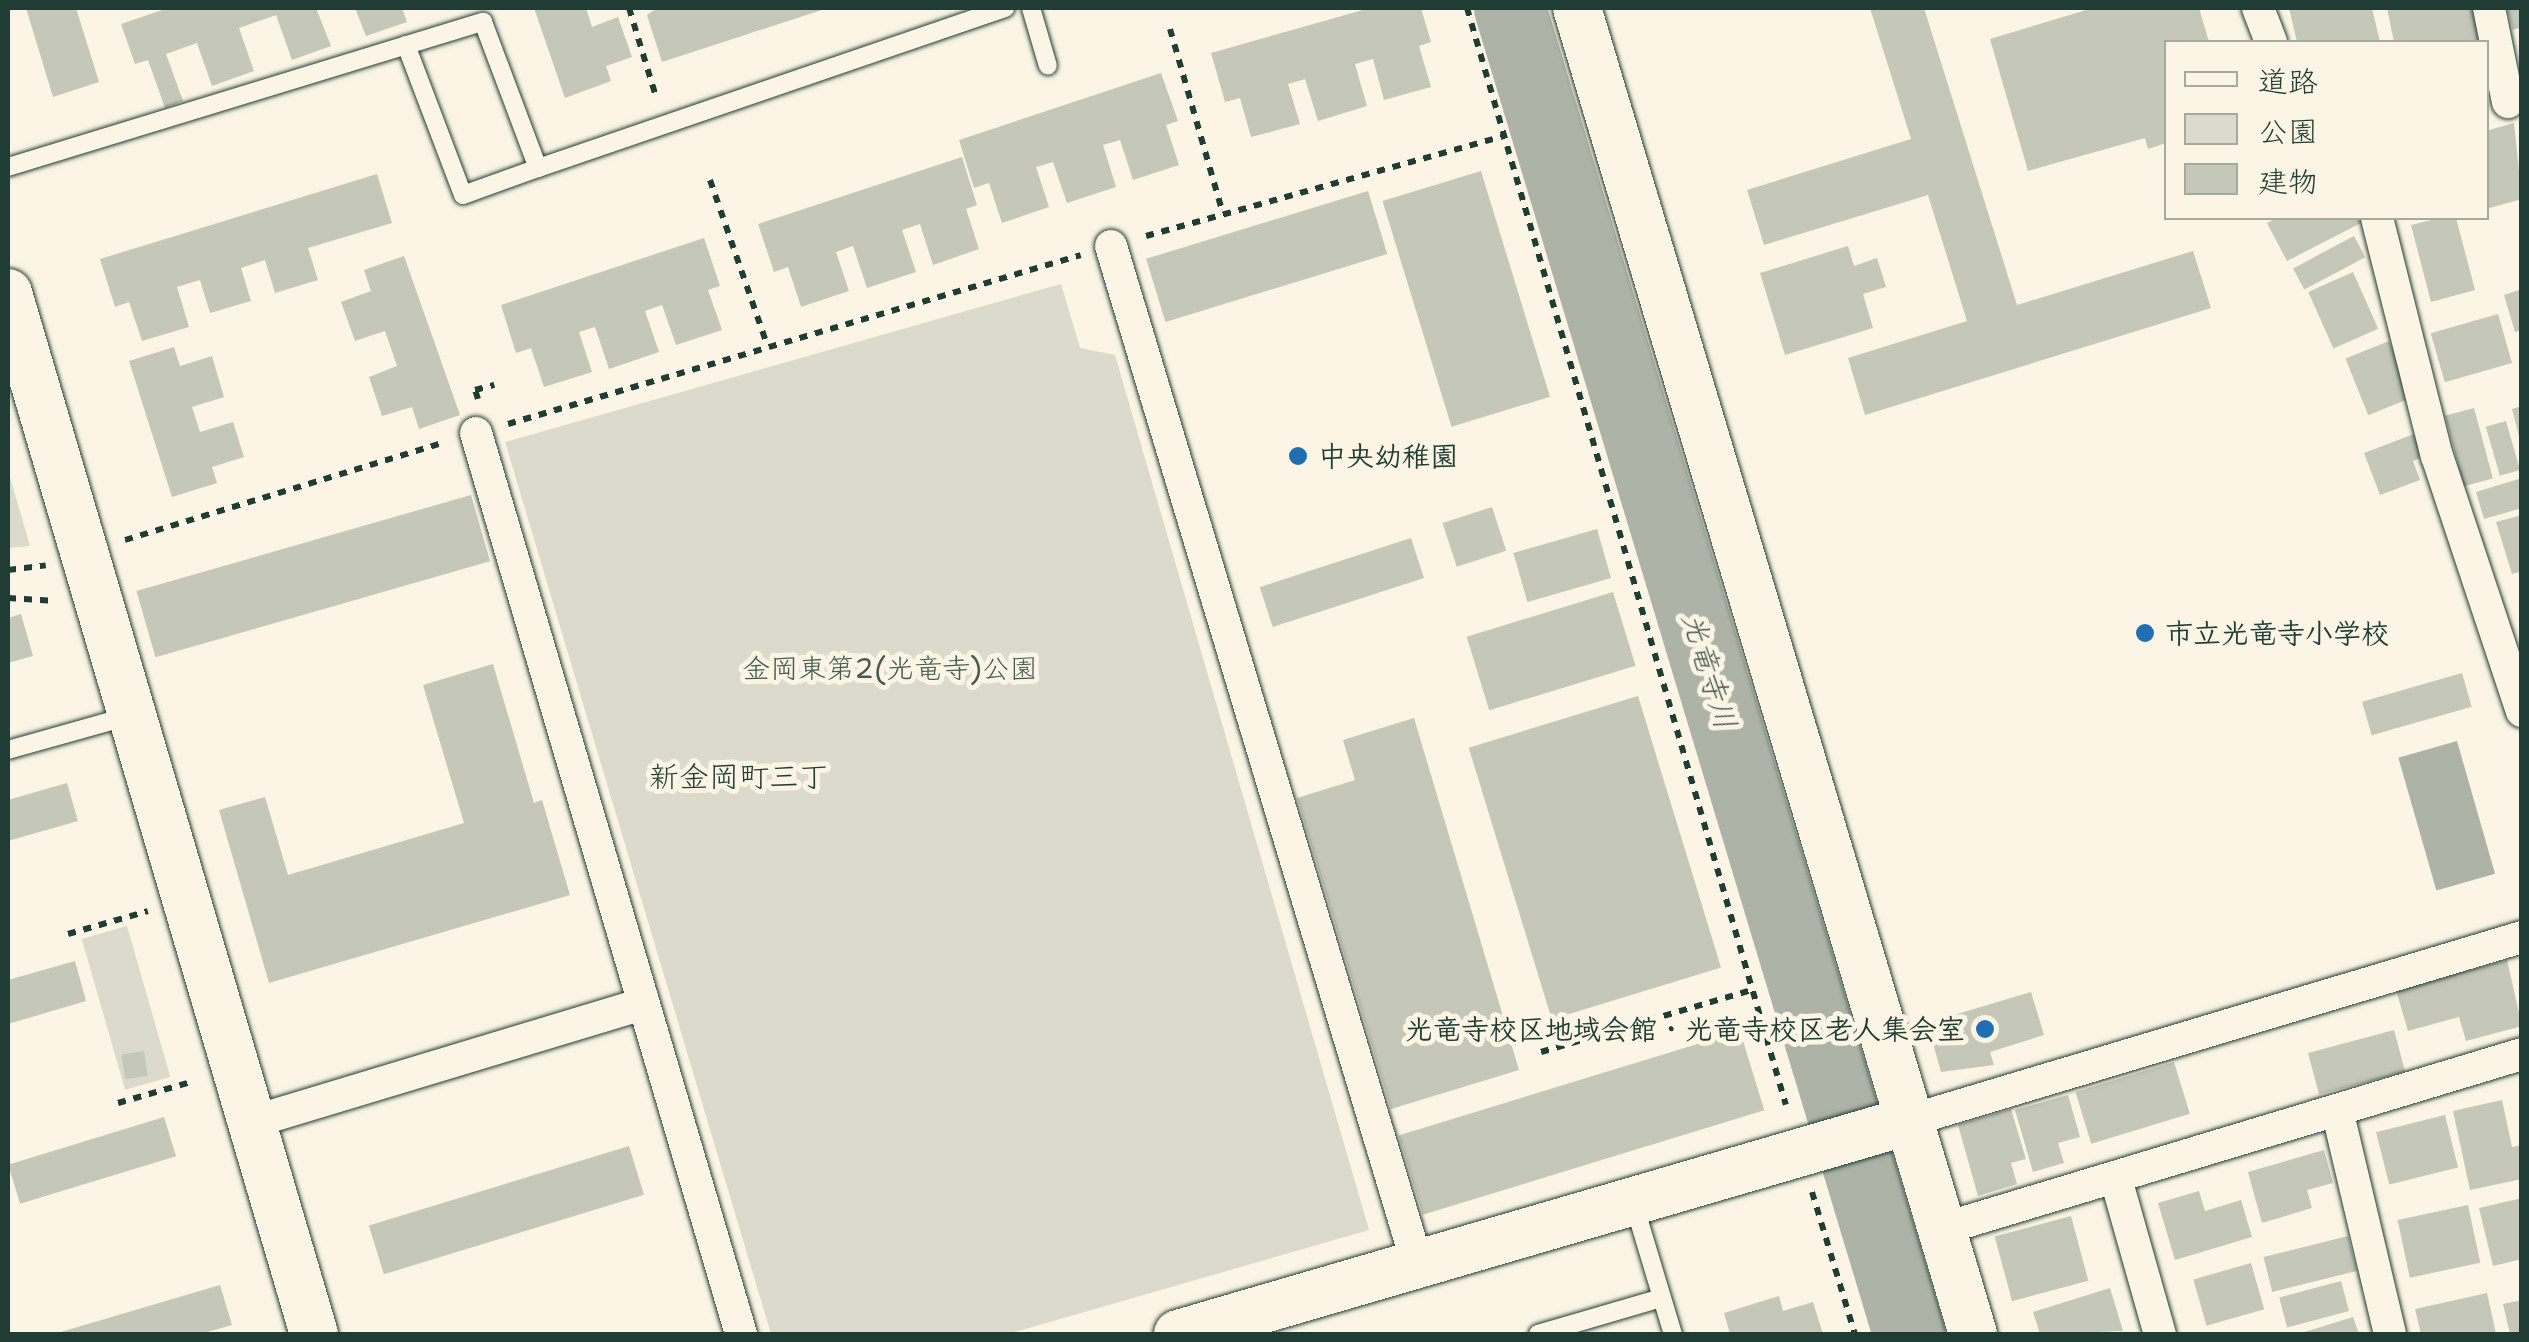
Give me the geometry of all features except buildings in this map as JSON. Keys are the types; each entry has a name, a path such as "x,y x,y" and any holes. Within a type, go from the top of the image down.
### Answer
{"street":[{"path":"1578,8 1889,1126 1942,1229 1972,1334"},
{"path":"2258,8 2270,40"},
{"path":"2489,8 2505,102"},
{"path":"2378,220 2437,456 2522,711"},
{"path":"1112,246 1417,1263"},
{"path":"8,293 314,1334"},
{"path":"476,433 742,1334"},
{"path":"1178,1334 1632,1200 1813,1162 1889,1126 2522,937"},
{"path":"252,1122 644,1004"},
{"path":"1942,1229 2338,1114 2522,1054"},
{"path":"2338,1114 2390,1334"},
{"path":"2116,1180 2160,1334"}],"lane":[{"path":"406,45 463,196 1004,8"},
{"path":"1031,8 1048,66"},
{"path":"8,167 483,22 538,168"},
{"path":"8,750 130,716"},
{"path":"1632,1200 1672,1334"},
{"path":"1538,1334 1662,1298"}],"path":[{"path":"629,8 664,124"},
{"path":"1467,8 1786,1105"},
{"path":"1170,29 1222,214"},
{"path":"114,544 767,346 1504,136"},
{"path":"710,180 767,346"},
{"path":"8,570 54,562"},
{"path":"8,598 66,602"},
{"path":"68,934 155,908"},
{"path":"1541,1052 1752,990"},
{"path":"118,1103 206,1078"},
{"path":"1813,1162 1855,1334"}],"green space":[{"name":"金岡東第2(光竜寺)公園","path":"1061,284 1080,348 1115,355 1369,1230 1008,1334 771,1334 505,442"},
{"path":"8,470 30,546 8,548"},
{"path":"127,926 170,1077 125,1090 82,939"}],"shaded area":[{"path":"2457,741 2495,874 2436,890 2398,758"}],"waterway":[{"name":"光竜寺川","path":"1510,8 1909,1334"}],"place":[{"name":"中央幼稚園","path":"1298,456"},
{"name":"市立光竜寺小学校","path":"2145,633"},
{"name":"光竜寺校区地域会館・光竜寺校区老人集会室","path":"1985,1029"}],"district":[{"name":"新金岡町三丁","path":"739,777"}]}
